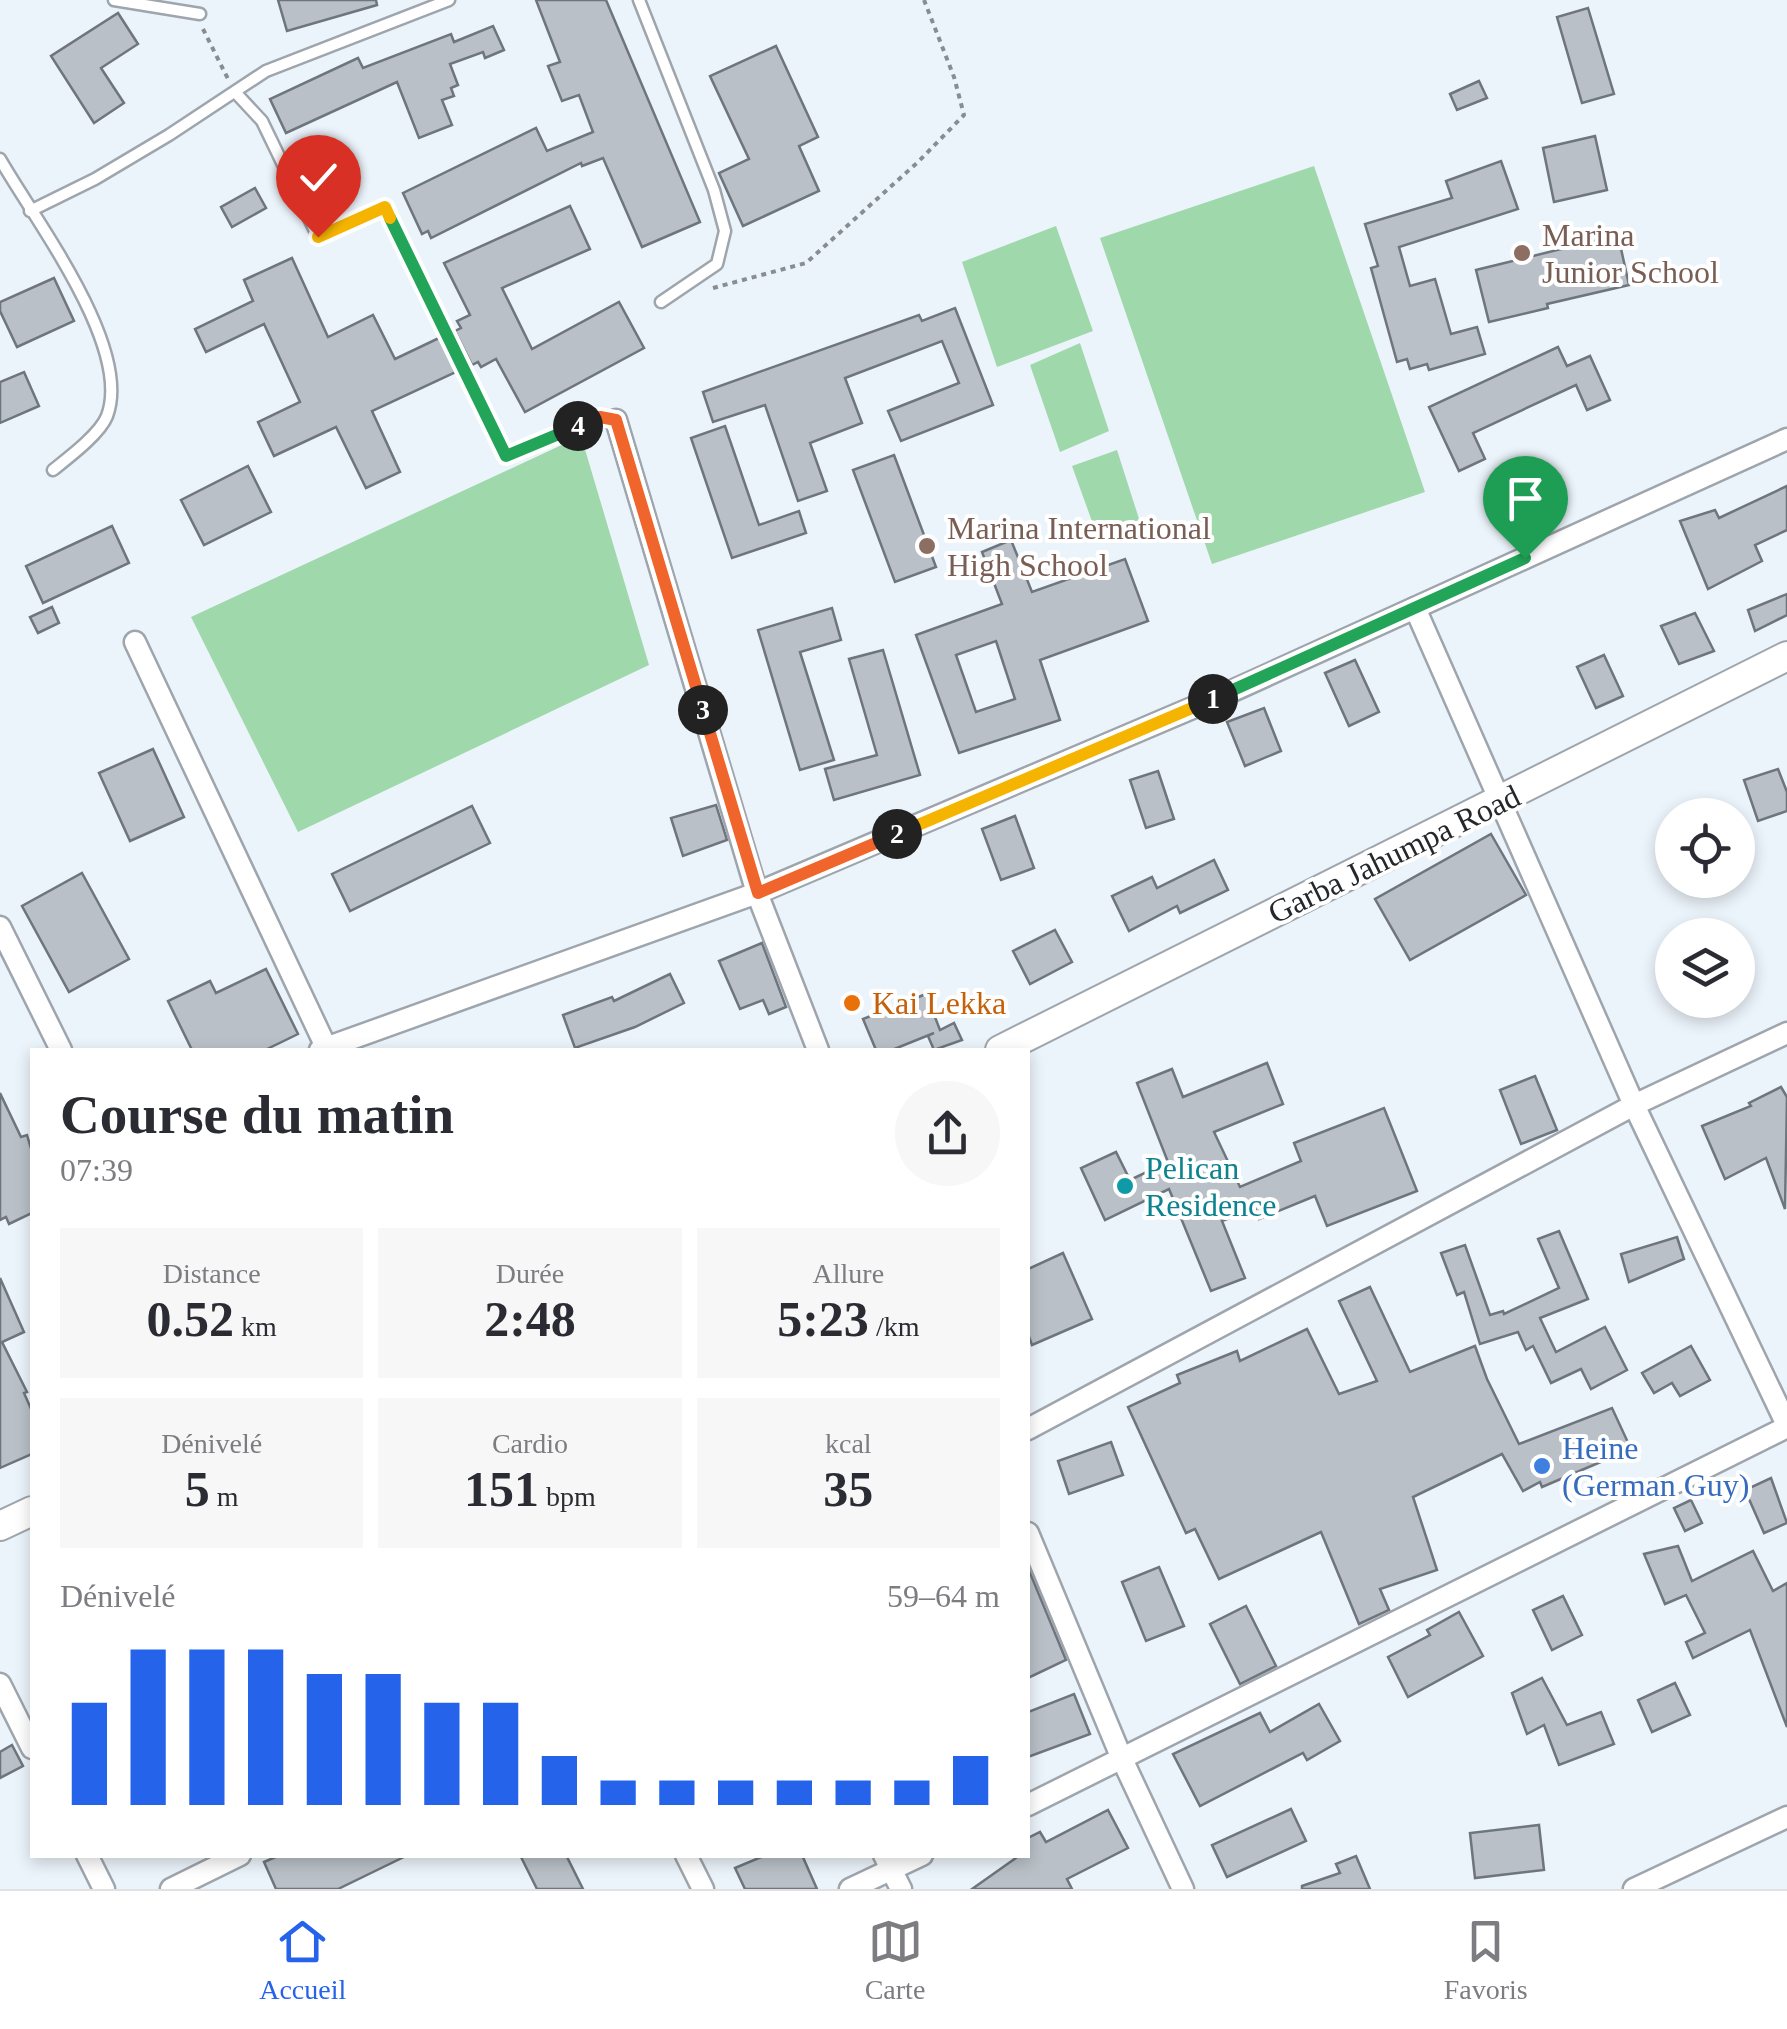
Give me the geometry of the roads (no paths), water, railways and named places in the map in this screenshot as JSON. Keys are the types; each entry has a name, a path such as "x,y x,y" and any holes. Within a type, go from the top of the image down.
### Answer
{"street":[{"path":"616,420 758,893 817,1048"},
{"path":"326,1048 758,893 1230,692 1787,438"},
{"path":"1030,1804 1787,1426 1634,1105 1415,608"},
{"path":"135,642 323,1048"},
{"name":"Garba Jahumpa Road","path":"1004,1048 1787,656"},
{"path":"0,927 60,1048"},
{"path":"1030,1428 1634,1105 1787,1033"},
{"path":"0,1526 30,1512"},
{"path":"1030,1538 1122,1760 1183,1889"},
{"path":"0,1684 30,1744"},
{"path":"1634,1889 1787,1817"},
{"path":"88,1858 104,1889"},
{"path":"171,1889 234,1858"},
{"path":"688,1858 703,1889"},
{"path":"850,1889 916,1858"}],"lane":[{"path":"114,0 200,14"},
{"path":"30,211 95,179 266,71 449,0"},
{"path":"639,0 677,101 700,149 725,231 716,264 661,302"},
{"path":"234,92 262,122 318,237 385,207 506,456 600,417 616,420"},
{"path":"0,160 71,272 106,355 112,383 106,418 53,470"}],"place":[{"name":"Marina Junior School","path":"1522,253"},
{"name":"Marina International High School","path":"927,546"},
{"name":"Kai Lekka","path":"852,1003"},
{"name":"Pelican Residence","path":"1125,1186"},
{"name":"Heine (German Guy)","path":"1542,1466"}]}
